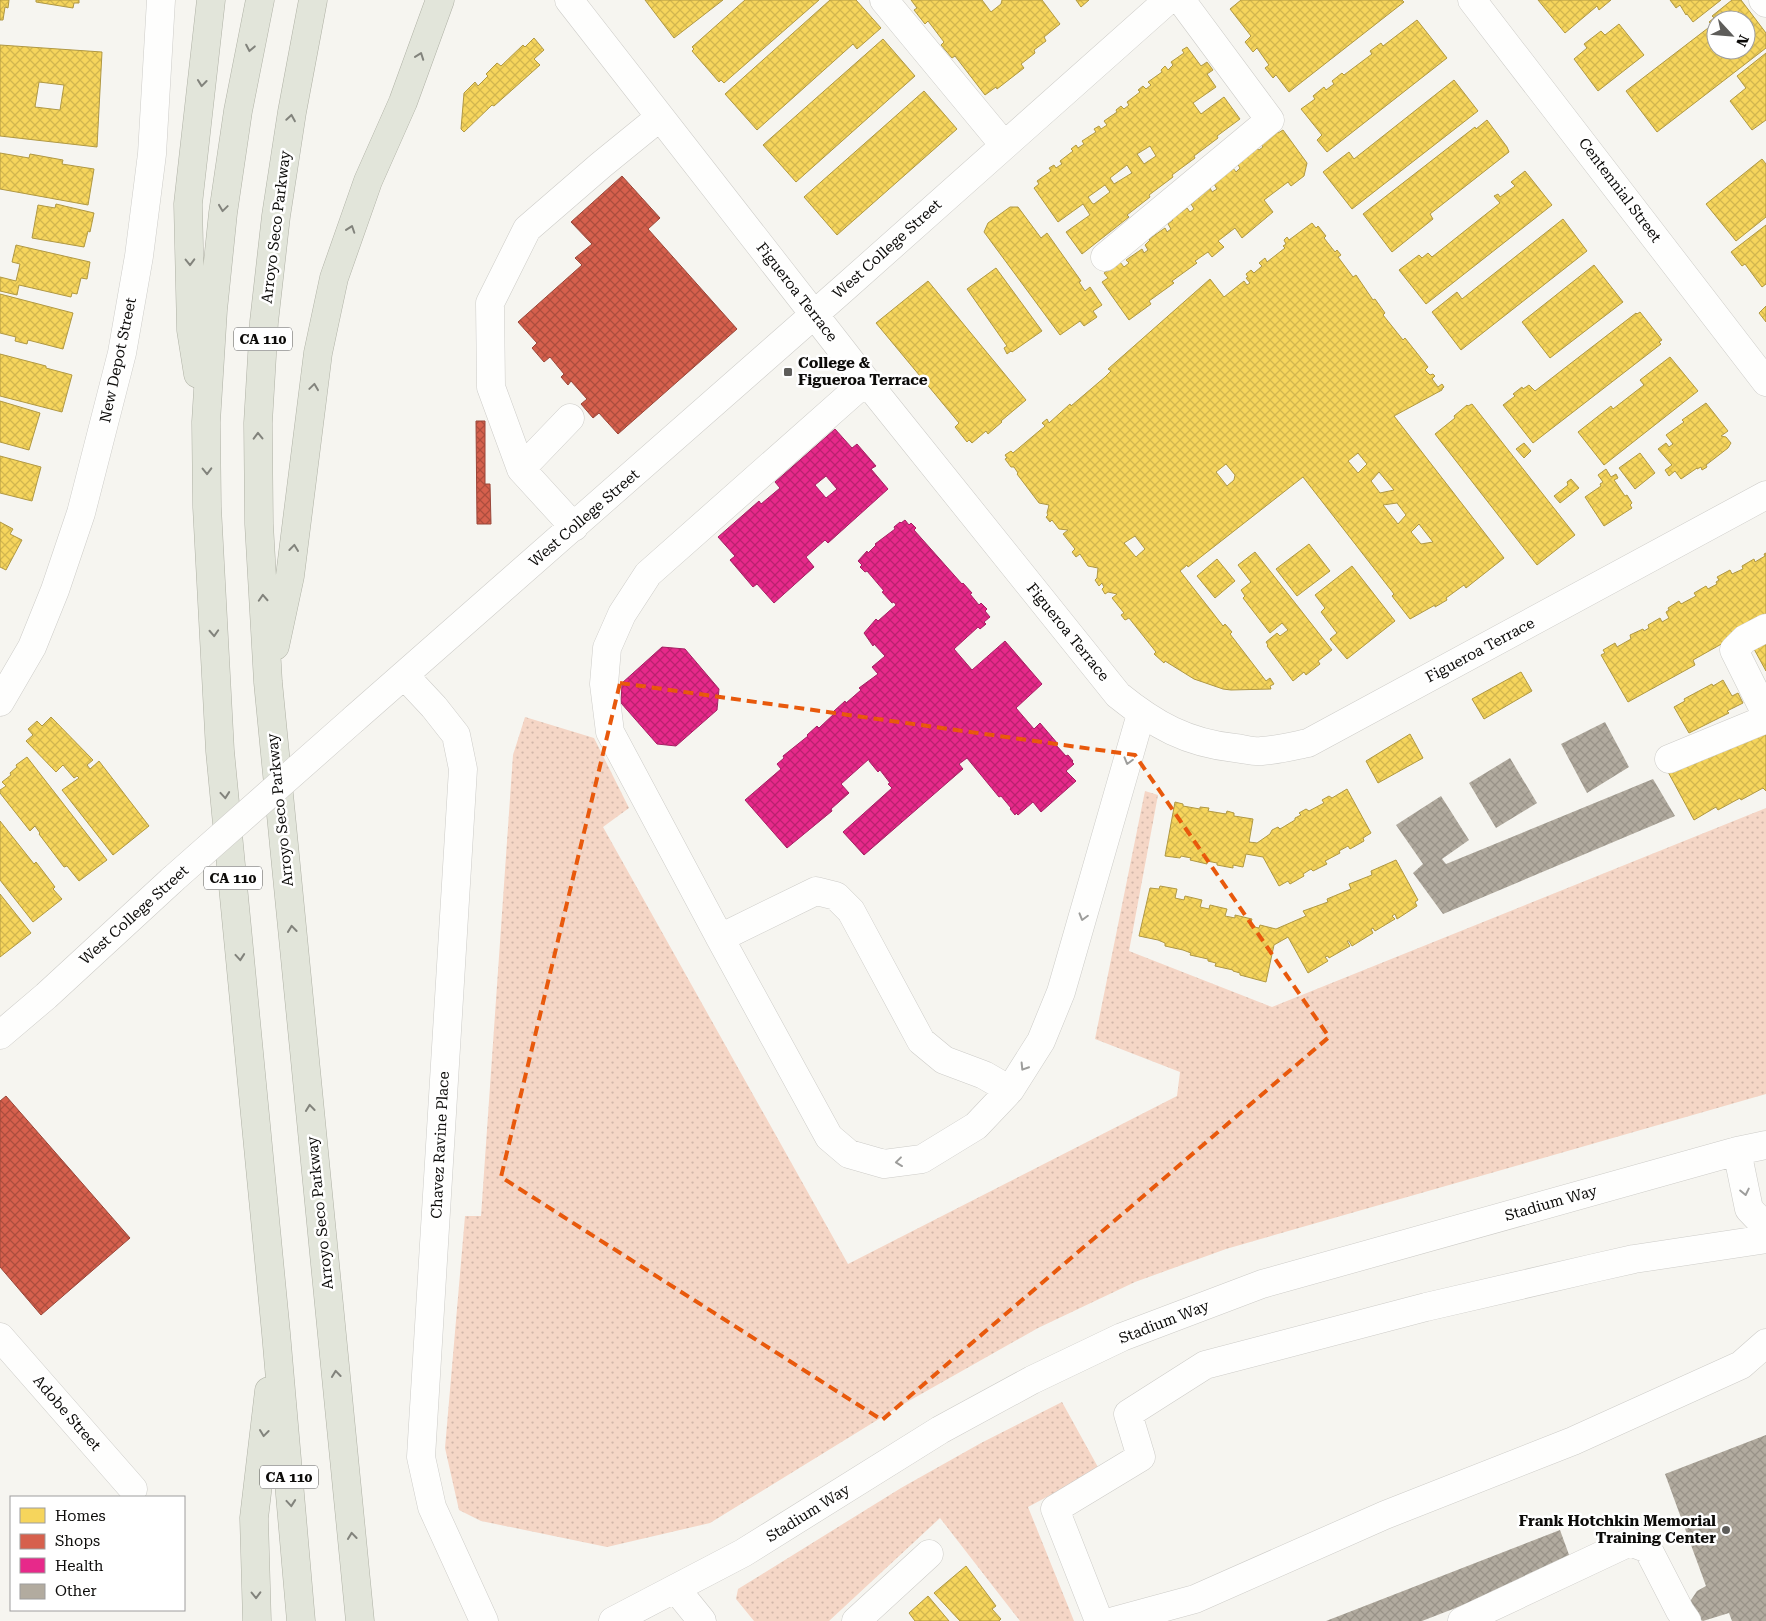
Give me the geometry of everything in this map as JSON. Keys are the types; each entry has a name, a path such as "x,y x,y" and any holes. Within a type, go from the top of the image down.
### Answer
{"highway":[{"path":"206,422 191,330 188,204 211,0"},
{"name":"CA 110","path":"260,0 238,111 222,213 213,310 206,422 208,507 220,751 276,1333 301,1621"},
{"name":"Arroyo Seco Parkway","path":"313,0 289,131 276,216 263,332 258,423 259,524 268,682 360,1621"},
{"path":"268,682 290,576 318,352 334,278 368,181 404,102 440,0"},
{"path":"256,1621 254,1518 276,1333"},
{"path":"357,1584 366,1621"}],"street":[{"name":"New Depot Street","path":"0,702 32,647 56,590 81,513 122,353 139,256 152,154 161,0"},
{"name":"Figueroa Terrace","path":"569,0 866,381 1118,694 1142,714 1166,729 1184,737 1222,747 1261,751 1308,743 1766,495"},
{"path":"884,0 1004,145"},
{"name":"West College Street","path":"0,1035 354,719 406,676 1168,0"},
{"path":"1105,257 1270,120 1181,0"},
{"name":"Centennial Street","path":"1472,0 1766,382"},
{"path":"1763,0 1766,3"},
{"path":"574,527 521,469 491,387 490,303 527,229 660,117"},
{"path":"866,381 648,574 622,614 607,648 604,684 610,732 720,938 830,1137 849,1154 884,1164 922,1159 976,1126 1010,1090 1041,1041 1061,992 1142,714"},
{"path":"521,469 570,418"},
{"path":"1766,628 1745,639 1734,650 1766,714"},
{"name":"Chavez Ravine Place","path":"406,676 456,735 463,769 421,1458 432,1506 484,1621"},
{"path":"1669,759 1766,719"},
{"path":"720,938 816,891 836,896 851,911 920,1041 944,1060 984,1075 1010,1090"},
{"path":"1757,1153 1749,1209 1766,1227"},
{"name":"Stadium Way","path":"612,1621 743,1554 940,1430 1032,1380 1122,1337 1262,1284 1757,1153"},
{"path":"1099,1621 1055,1509 1141,1457 1128,1414 1205,1365 1426,1307 1602,1266 1766,1239"},
{"name":"Adobe Street","path":"0,1337 133,1489"},
{"path":"1114,1621 1195,1600 1385,1515 1573,1441 1741,1365 1766,1343"},
{"path":"1462,1621 1630,1542 1648,1549 1687,1621"},
{"path":"856,1621 929,1554"},
{"path":"676,1588 702,1621"}],"highlighted area":[{"path":"620,683 1135,755 1329,1037 882,1420 501,1177"}],"shaded area":[{"path":"525,717 594,738 629,808 603,827 848,1264 1177,1096 1180,1072 1095,1039 1145,791 1158,795 1129,951 1272,1007 1766,808 1766,1094 1226,1249 1135,1282 1038,1328 900,1406 710,1523 607,1547 481,1521 459,1510 445,1448 465,1216 481,1216 513,755"},
{"path":"1062,1402 1099,1469 1028,1507 1074,1621 1020,1621 940,1518 829,1621 754,1621 736,1599 738,1589 901,1488 981,1443"}],"building: Homes":[{"path":"0,0 9,0 8,8 5,7 3,20 0,20"},
{"path":"36,0 79,0 79,3 74,3 73,8 36,2"},
{"path":"645,0 723,0 674,38"},
{"path":"745,0 819,0 724,83 721,80 719,82 692,51 694,49 692,47"},
{"path":"830,0 856,0 881,28 857,49 853,44 757,130 725,94"},
{"path":"911,0 982,0 991,12 1001,4 1002,0 1042,0 1060,24 1044,37 1046,41 1034,50 1035,53 1021,64 1024,68 997,89 996,87 985,95 955,56 952,58 941,45 944,42 928,21 925,24 914,10 917,8"},
{"path":"1076,0 1089,0 1081,7"},
{"path":"1241,0 1402,0 1404,2 1289,92 1276,75 1273,78 1265,68 1269,65 1257,48 1253,52 1245,42 1251,36 1230,9"},
{"path":"1538,0 1611,0 1599,10 1597,6 1565,33"},
{"path":"1670,0 1721,0 1693,22 1680,5 1676,8"},
{"path":"1732,0 1741,0 1749,10 1720,10"},
{"path":"1417,20 1447,58 1327,152 1317,140 1322,135 1301,109 1315,99 1313,96 1324,87 1326,90 1334,84 1332,81 1342,73 1344,75 1372,54 1370,51 1381,43 1383,46"},
{"path":"1756,20 1766,33 1766,48 1756,56"},
{"path":"1619,24 1644,55 1598,91 1574,59 1587,48 1584,44 1601,31 1605,35"},
{"path":"1706,30 1706,60 1750,60 1657,132 1626,91"},
{"path":"534,38 544,50 534,59 540,65 494,106 492,105 464,132 461,129 464,93 475,82 478,86 497,63 501,66 523,45 525,47"},
{"path":"883,39 915,76 796,182 763,145"},
{"path":"0,45 102,52 97,147 0,136","holes":["39,82 64,85 60,110 35,107"]},
{"path":"1187,47 1201,66 1207,62 1213,70 1207,74 1216,87 1193,103 1201,114 1224,97 1240,119 1217,136 1218,138 1194,156 1195,158 1149,195 1150,197 1127,215 1129,217 1082,254 1066,232 1090,215 1083,204 1058,222 1034,188 1039,184 1037,181 1051,171 1049,168 1054,165 1056,168 1062,164 1060,161 1073,151 1071,149 1076,145 1078,148 1084,144 1082,141 1096,132 1094,129 1099,126 1101,129 1107,125 1104,121 1117,112 1116,110 1121,106 1124,109 1129,105 1127,102 1140,92 1138,90 1143,86 1146,89 1151,85 1148,82 1162,72 1161,70 1165,66 1168,70 1173,65 1171,62 1184,53 1182,50","holes":["1150,146 1156,156 1144,164 1137,154","1127,165 1132,173 1114,184 1110,178","1105,185 1110,192 1094,204 1088,197"]},
{"path":"1766,53 1766,120 1752,130 1730,101 1746,88 1737,76"},
{"path":"1454,80 1478,111 1352,209 1323,172 1349,152 1354,159"},
{"path":"924,91 957,129 837,235 804,197"},
{"path":"1487,120 1509,152 1430,214 1433,219 1392,252 1363,214 1475,127 1476,129"},
{"path":"1275,129 1278,133 1283,130 1307,163 1304,176 1291,186 1288,182 1264,200 1273,212 1242,238 1235,228 1218,241 1224,247 1212,257 1208,252 1195,261 1197,263 1172,281 1174,283 1149,301 1151,304 1129,320 1102,282 1108,278 1104,273 1120,262 1124,267 1129,263 1126,260 1142,249 1144,253 1148,250 1145,245 1149,239 1165,228 1167,232 1171,229 1168,224 1172,219 1187,208 1190,212 1194,209 1191,204 1210,188 1212,192 1217,189 1214,184 1233,168 1236,172 1240,168 1237,163 1256,148 1259,150 1263,147 1258,140"},
{"path":"0,153 29,158 30,154 63,160 62,164 94,169 88,205 0,189"},
{"path":"1762,159 1766,164 1766,217 1736,241 1706,204"},
{"path":"1525,171 1552,205 1426,304 1399,270 1419,255 1422,258 1428,253 1432,257 1500,203 1494,196 1498,194 1500,197 1515,186 1511,182"},
{"path":"56,204 94,213 90,232 88,231 84,247 32,238 38,205 55,208"},
{"path":"1010,207 1018,207 1041,238 1047,233 1081,281 1079,282 1085,291 1090,287 1102,305 1093,311 1097,317 1084,326 1080,321 1060,335 984,232 988,223"},
{"path":"1563,219 1587,251 1461,350 1432,312 1457,292 1462,299"},
{"path":"1312,223 1316,228 1318,226 1326,236 1324,238 1335,252 1337,250 1341,255 1338,257 1353,277 1356,275 1373,300 1375,299 1385,313 1383,315 1403,340 1405,338 1428,367 1425,370 1430,375 1433,374 1435,376 1432,379 1438,387 1442,384 1444,387 1442,390 1394,416 1504,558 1466,588 1464,585 1446,598 1447,600 1410,619 1392,596 1394,594 1303,477 1188,567 1187,565 1180,571 1223,626 1225,624 1232,632 1230,634 1266,681 1270,678 1274,684 1270,686 1271,689 1223,689 1194,679 1165,661 1164,663 1154,654 1156,652 1129,618 1125,620 1121,615 1124,613 1112,598 1117,594 1108,592 1105,594 1102,589 1104,587 1102,583 1099,586 1095,580 1098,568 1088,566 1080,554 1076,557 1072,552 1075,549 1063,534 1068,530 1059,529 1052,520 1050,522 1046,517 1049,505 1039,503 1017,474 1014,467 1011,467 1005,459 1007,458 1005,455 1011,451 1013,453 1045,426 1042,423 1047,419 1049,423 1105,377 1111,371 1108,369 1210,279 1224,297 1244,281 1247,285 1250,283 1246,278 1248,277 1246,274 1251,270 1254,273 1262,266 1259,263 1265,258 1267,262 1285,248 1283,246 1286,244 1284,240 1287,237 1289,240","holes":["1358,453 1367,464 1358,473 1348,461","1226,464 1235,475 1234,480 1227,486 1216,472","1379,472 1394,490 1380,493 1371,481","1397,503 1406,515 1398,524 1383,505","1419,524 1433,542 1421,544 1411,532","1135,536 1145,549 1136,557 1124,543"]},
{"path":"1766,225 1766,284 1762,287 1745,264 1742,266 1731,252"},
{"path":"16,245 90,262 87,279 81,278 77,294 72,293 71,297 19,285 17,295 0,291 0,277 16,281 20,264 12,262"},
{"path":"1594,265 1623,302 1550,358 1522,322"},
{"path":"996,268 1042,331 1007,354 1004,348 1007,346 967,289"},
{"path":"928,281 1026,400 988,434 986,431 972,443 969,440 967,442 955,427 959,423 876,323"},
{"path":"0,294 73,313 63,349 28,340 27,344 15,341 16,337 0,333"},
{"path":"1766,306 1766,322 1759,313"},
{"path":"1640,312 1662,340 1659,342 1661,344 1533,443 1503,405 1515,396 1513,394 1522,387 1523,389 1529,385 1535,391 1636,313"},
{"path":"0,354 72,375 62,412 0,396"},
{"path":"1670,357 1698,391 1604,465 1578,432 1611,406 1613,409 1644,385 1640,380"},
{"path":"0,401 40,413 29,450 0,442"},
{"path":"1706,403 1728,431 1721,436 1726,437 1731,443 1728,448 1702,470 1701,467 1697,468 1681,479 1675,471 1669,476 1665,470 1672,465 1658,449 1666,443 1669,447 1673,444 1666,435 1684,422 1682,420"},
{"path":"1472,404 1575,535 1537,565 1435,434 1455,418 1454,416 1467,405"},
{"path":"1524,443 1531,451 1524,458 1516,449"},
{"path":"1640,453 1655,473 1635,489 1619,468"},
{"path":"0,456 41,467 32,501 0,493"},
{"path":"1606,469 1611,477 1616,474 1618,478 1614,480 1625,496 1627,495 1632,503 1630,505 1632,508 1604,526 1585,497 1601,486 1600,484 1603,482 1598,475"},
{"path":"1571,479 1579,488 1560,503 1554,496 1568,485 1567,482"},
{"path":"0,522 13,529 10,534 22,540 6,570 0,567"},
{"path":"1309,544 1330,571 1297,596 1276,569"},
{"path":"1255,552 1332,650 1318,661 1320,664 1306,675 1304,672 1293,681 1266,642 1277,633 1280,636 1288,630 1282,623 1270,633 1243,598 1245,596 1241,590 1251,582 1238,565"},
{"path":"1766,553 1766,619 1693,660 1695,665 1628,702 1601,655 1605,653 1603,650 1615,643 1617,647 1631,639 1630,635 1643,629 1644,631 1649,628 1648,625 1660,618 1662,622 1669,618 1666,612 1669,610 1668,608 1679,601 1681,604 1696,596 1694,593 1706,586 1708,589 1717,584 1716,582 1719,580 1717,577 1730,570 1732,574 1743,569 1742,566 1754,559 1755,562 1765,556 1764,554"},
{"path":"1217,559 1235,581 1215,598 1197,576"},
{"path":"1352,566 1395,621 1347,659 1330,639 1337,633 1321,612 1325,608 1315,595"},
{"path":"1766,642 1766,671 1754,649"},
{"path":"1521,672 1532,691 1484,719 1472,699"},
{"path":"1723,680 1732,696 1738,693 1743,703 1727,711 1729,713 1689,733 1674,707 1685,701 1684,699"},
{"path":"51,717 93,760 87,765 90,769 99,761 149,826 113,855 62,790 79,778 77,776 74,778 63,765 56,772 26,741 33,735 28,729 37,721 42,726"},
{"path":"1766,730 1766,791 1763,788 1718,810 1716,807 1694,820 1667,770"},
{"path":"1410,734 1423,758 1378,783 1366,761"},
{"path":"27,757 107,860 79,881 67,866 64,867 35,826 30,831 0,793 0,790 6,786 2,782 11,775 10,773 17,767 16,765"},
{"path":"1347,789 1371,833 1363,838 1364,841 1350,849 1348,846 1339,851 1340,853 1325,861 1327,864 1313,871 1311,869 1303,874 1304,876 1290,884 1288,881 1279,886 1263,857 1246,854 1243,867 1233,865 1233,868 1207,861 1207,864 1181,856 1180,858 1165,856 1175,802 1183,804 1183,806 1200,809 1200,807 1209,808 1208,811 1226,814 1227,811 1234,813 1234,816 1253,819 1249,842 1257,843 1270,834 1272,830 1278,827 1280,829 1295,820 1295,818 1301,815 1299,813 1306,809 1309,811 1324,803 1322,800 1329,796 1332,798"},
{"path":"0,821 34,864 36,862 55,887 53,889 62,899 33,922 0,880"},
{"path":"1396,860 1418,900 1415,902 1417,906 1397,919 1395,914 1392,916 1395,919 1375,931 1373,928 1371,929 1373,933 1352,946 1347,941 1350,946 1329,958 1328,956 1325,957 1328,961 1308,973 1288,937 1274,945 1266,982 1240,975 1240,973 1233,970 1215,966 1216,963 1208,961 1208,959 1165,946 1165,943 1158,940 1139,936 1150,888 1159,889 1160,886 1177,889 1175,898 1184,900 1185,896 1202,900 1200,907 1209,909 1210,905 1227,909 1225,916 1235,918 1235,915 1252,919 1250,926 1259,928 1260,925 1276,929 1306,916 1303,911 1328,902 1327,899 1351,889 1349,884 1372,875 1371,871"},
{"path":"0,894 31,933 0,957"},
{"path":"966,1566 996,1606 992,1609 1001,1619 999,1621 960,1621 934,1593"},
{"path":"928,1596 949,1621 915,1621 909,1613"}],"building: Shops":[{"path":"622,176 660,218 648,229 737,329 618,434 599,413 593,418 581,404 587,399 571,381 568,385 561,377 564,374 550,357 544,362 532,348 537,343 518,322 582,265 575,258 592,244 571,222"},
{"path":"476,421 485,421 485,484 490,484 491,524 477,524"},
{"path":"6,1096 130,1238 41,1315 0,1267 0,1101"}],"building: Health":[{"path":"835,429 852,448 857,444 876,466 871,469 888,489 828,543 825,540 806,557 814,567 774,603 757,584 753,587 730,560 735,556 718,537 759,501 761,504 780,488 775,482","holes":["826,476 837,489 826,498 815,485"]},
{"path":"905,520 909,525 911,523 916,528 914,530 972,593 970,594 979,605 981,603 987,609 985,611 990,617 984,622 986,624 980,629 978,627 954,649 972,670 1005,641 1042,684 1016,708 1034,729 1040,723 1058,744 1056,745 1073,761 1074,764 1066,771 1076,781 1041,812 1033,802 1018,815 1016,813 1015,815 1001,796 999,797 967,758 959,764 963,769 864,855 843,832 892,788 880,770 878,772 869,759 841,784 849,793 831,809 832,811 787,848 745,800 781,769 777,764 784,758 783,756 808,736 817,726 819,728 845,701 846,703 861,690 859,688 878,674 872,667 885,656 874,644 873,646 864,633 876,619 878,621 896,605 882,592 884,591 867,571 865,572 860,567 862,565 858,561 875,544 895,529 894,527"},
{"path":"662,647 685,649 719,689 717,710 676,746 657,744 621,703 622,683"}],"building: Other":[{"path":"1605,722 1629,767 1587,793 1561,744"},
{"path":"1510,758 1537,803 1496,828 1469,783"},
{"path":"1653,779 1675,816 1443,914 1413,873 1423,864 1396,825 1441,796 1469,840 1442,859 1446,864"},
{"name":"Frank Hotchkin Memorial Training Center","path":"1766,1435 1766,1621 1732,1621 1729,1613 1703,1621 1694,1616 1689,1603 1697,1591 1706,1586 1665,1474"},
{"path":"1560,1530 1572,1563 1422,1621 1326,1621"}],"place":[{"name":"College & Figueroa Terrace","path":"788,372"},
{"name":"Frank Hotchkin Memorial Training Center","path":"1726,1530"}]}
